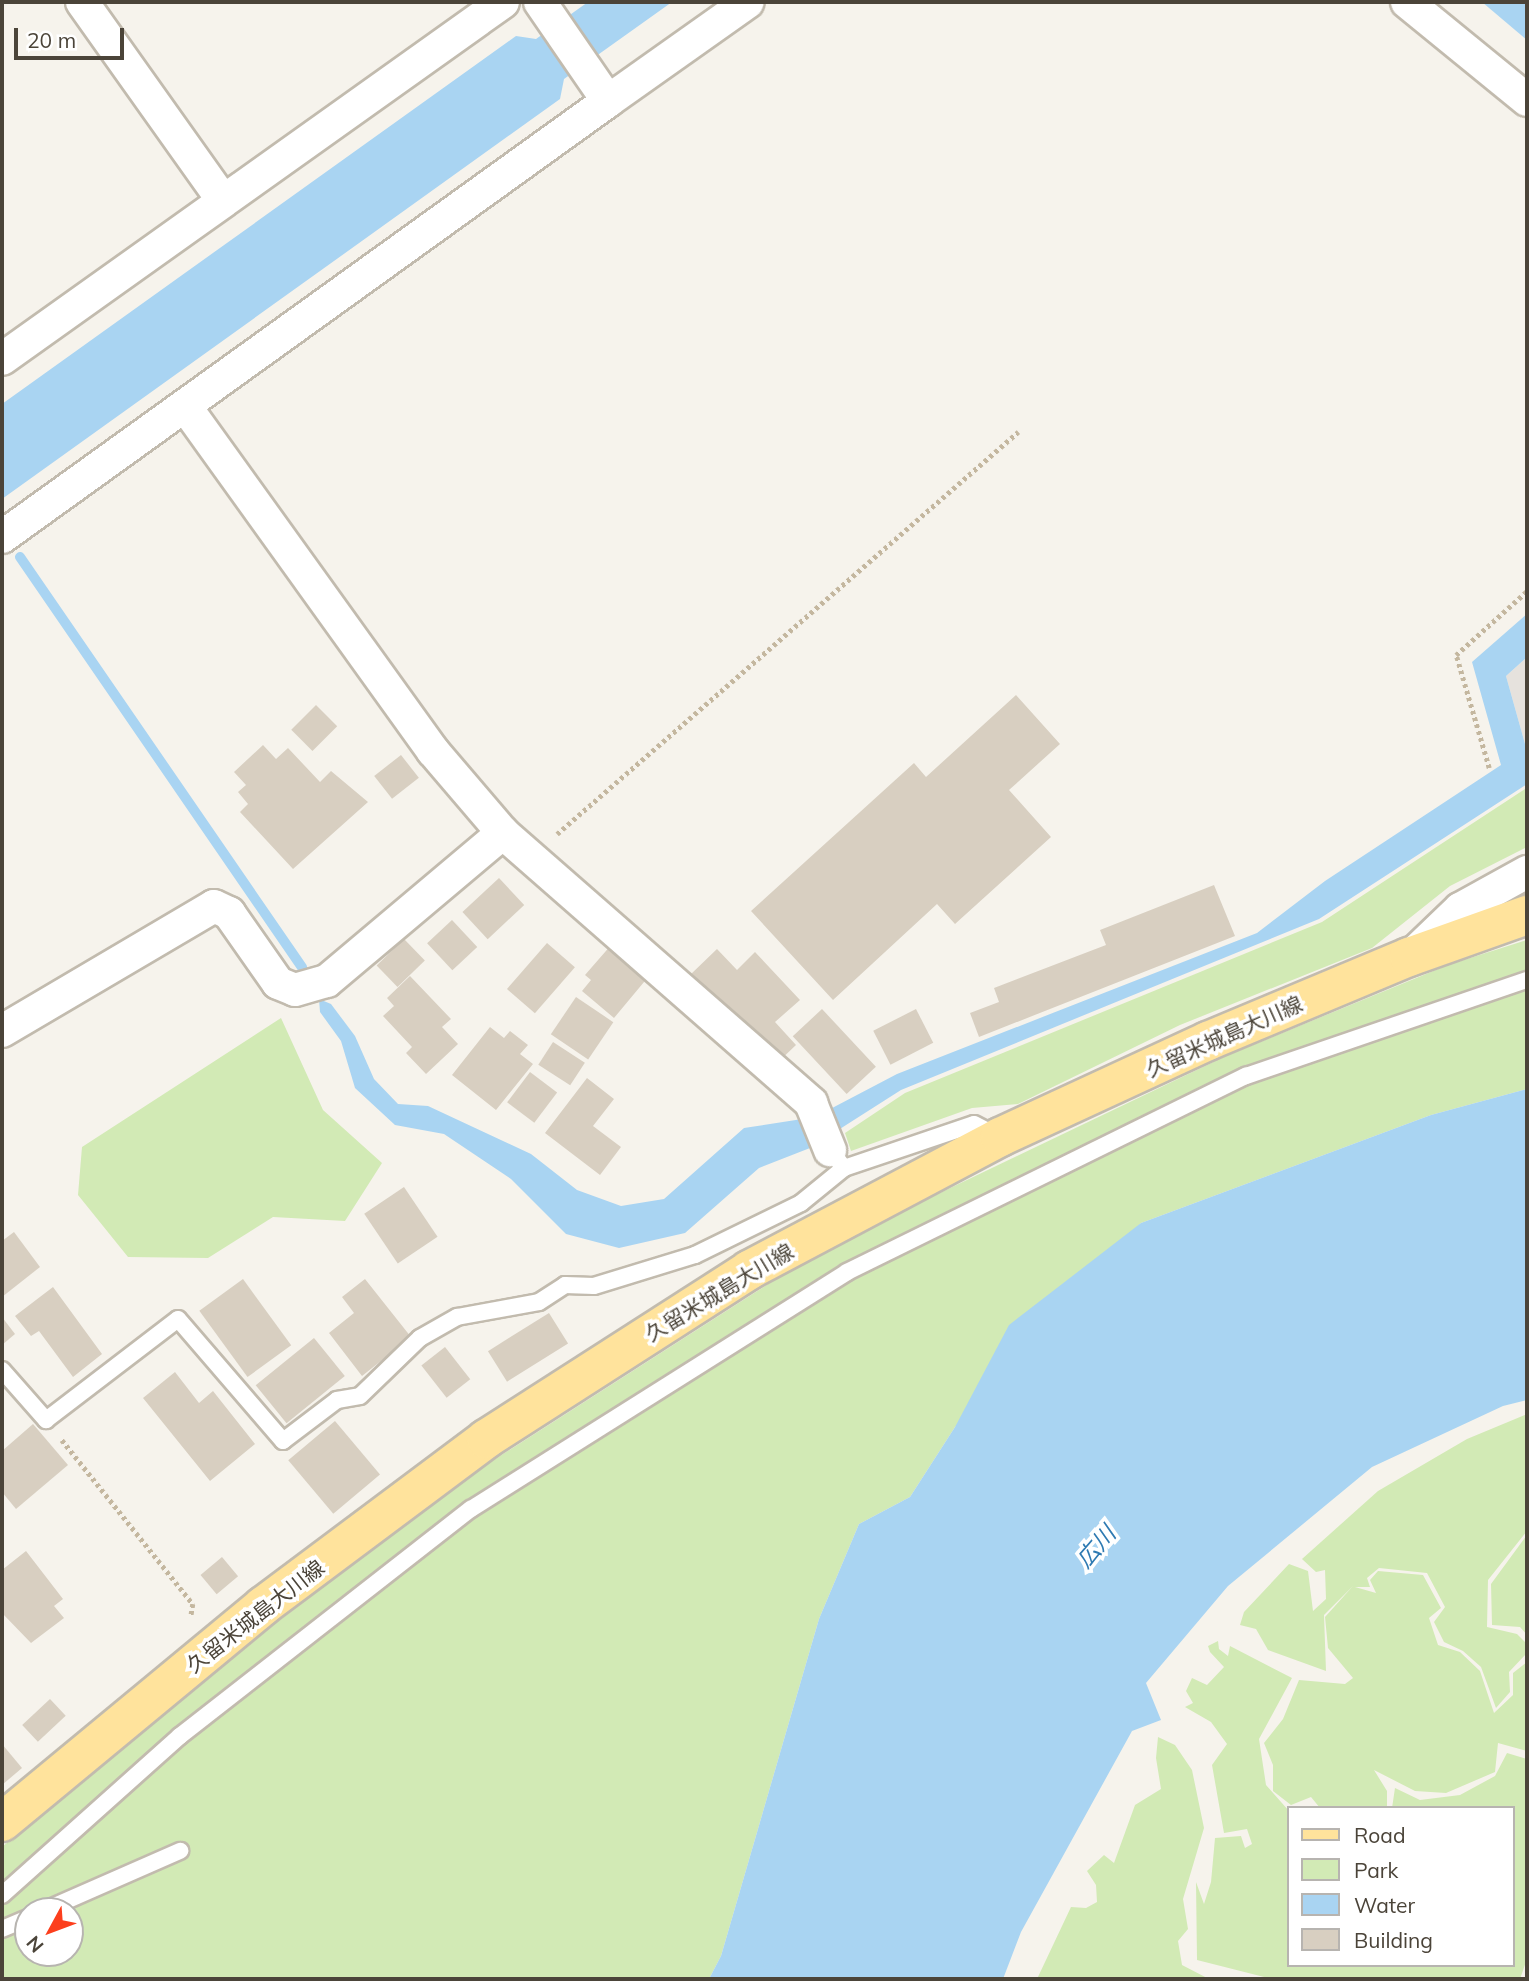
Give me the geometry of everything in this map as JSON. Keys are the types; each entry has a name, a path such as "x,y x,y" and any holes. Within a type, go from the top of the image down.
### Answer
{"main road":[{"name":"久留米城島大川線","path":"2,1822 263,1606 486,1439 749,1270 1000,1137 1208,1041 1409,957 1527,915"}],"street":[{"path":"82,2 222,199"},
{"path":"2,359 222,199 503,2"},
{"path":"2,537 185,405 599,88 748,2"},
{"path":"1407,2 1527,100"},
{"path":"545,9 599,88"},
{"path":"185,405 433,751 512,841 811,1103 837,1159"},
{"path":"2,1031 214,906 229,913 278,982 295,990 327,981 512,841"},
{"path":"1409,957 1460,909 1527,872"}],"lane":[{"path":"2,1895 180,1736 471,1509 846,1272 1246,1076 1527,981"},
{"path":"2,1370 46,1420 178,1319 283,1441 337,1399 360,1396 420,1338 457,1317 539,1301 565,1285 594,1286 695,1255 801,1203 837,1159 974,1124 1000,1137"},
{"path":"75,1897 180,1851"}],"path":[{"path":"512,841 551,839 1018,432"},
{"path":"1489,768 1456,654 1527,591"},
{"path":"46,1420 193,1604 190,1623"}],"shaded area":[{"path":"1527,657 1527,751 1506,676"}],"green space":[{"path":"1525,789 1527,847 1450,886 1372,948 1180,1025 1018,1104 972,1108 851,1151 845,1133 905,1093 1322,922"},
{"path":"1527,940 1527,1089 1431,1115 1141,1223 955,1427 910,1497 859,1524 819,1619 721,1956 709,1979 2,1979 2,1847 150,1720 461,1481 823,1249 1226,1056 1448,965"},
{"path":"281,1018 323,1110 382,1163 345,1221 273,1217 208,1258 128,1257 78,1195 82,1147"},
{"path":"1527,1414 1527,1531 1488,1580 1487,1627 1517,1634 1527,1644 1527,1653 1509,1672 1510,1692 1496,1708 1481,1667 1463,1651 1444,1642 1434,1622 1445,1607 1427,1573 1379,1568 1367,1578 1370,1587 1355,1587 1376,1593 1370,1580 1378,1571 1423,1575 1441,1608 1429,1618 1438,1645 1460,1652 1480,1671 1494,1713 1513,1695 1513,1673 1527,1662 1527,1751 1498,1743 1495,1772 1446,1793 1415,1791 1374,1770 1387,1791 1387,1806 1318,1806 1311,1797 1291,1805 1273,1791 1273,1765 1264,1743 1283,1719 1299,1680 1345,1684 1353,1678 1328,1648 1325,1617 1353,1586 1324,1615 1326,1671 1268,1650 1256,1629 1240,1625 1244,1612 1289,1564 1308,1571 1313,1611 1326,1599 1325,1570 1316,1572 1302,1559 1378,1491 1467,1439"},
{"path":"1527,1535 1527,1635 1520,1627 1492,1625 1491,1584"},
{"path":"1218,1641 1219,1649 1228,1656 1230,1646 1292,1678 1259,1739 1266,1785 1288,1810 1288,1967 1515,1967 1515,1806 1392,1806 1395,1788 1420,1800 1460,1795 1495,1776 1507,1753 1527,1759 1527,1959 1520,1979 1272,1979 1197,1960 1196,1882 1204,1904 1211,1882 1215,1838 1241,1836 1245,1848 1252,1844 1247,1829 1224,1833 1212,1765 1227,1744 1211,1722 1185,1707 1193,1703 1186,1691 1192,1678 1207,1685 1224,1667 1208,1646"},
{"path":"1158,1737 1175,1745 1192,1770 1204,1828 1183,1899 1188,1929 1178,1941 1182,1965 1209,1979 1037,1979 1071,1907 1086,1908 1097,1902 1096,1885 1087,1871 1104,1855 1114,1863 1135,1805 1161,1789 1156,1758"}],"water":[{"path":"588,2 672,2 564,79 560,99 2,499 2,404 516,36 536,39"},
{"path":"1482,2 1527,2 1527,40"},
{"path":"1527,614 1527,657 1506,676 1527,751 1527,784 1319,919 901,1090 810,1148 759,1168 685,1233 619,1248 566,1234 511,1179 444,1134 395,1125 355,1088 341,1041 320,1012 319,999 331,1004 355,1036 374,1079 398,1104 428,1106 531,1154 577,1190 621,1206 664,1199 744,1128 815,1117 897,1074 1257,933 1325,881 1501,765 1472,662"},
{"name":"広川","path":"1527,1089 1527,1400 1503,1406 1372,1467 1228,1586 1146,1683 1161,1720 1132,1731 1021,1932 1003,1979 709,1979 721,1956 819,1619 859,1524 910,1497 955,1427 1009,1325 1141,1223 1431,1115"}],"building":[{"path":"1016,695 1060,744 1009,790 1051,837 955,924 937,904 833,1000 751,911 914,763 926,777"},
{"path":"316,705 337,726 312,751 291,730"},
{"path":"263,745 276,759 288,748 320,782 331,771 368,802 293,869 240,812 248,804 238,792 246,785 234,772"},
{"path":"401,755 419,778 392,799 374,776"},
{"path":"499,878 524,905 488,939 462,912"},
{"path":"1214,885 1235,936 979,1037 970,1013 999,1002 994,988 1106,945 1100,930"},
{"path":"452,920 477,947 452,970 427,943"},
{"path":"404,939 425,961 398,987 377,965"},
{"path":"547,943 575,967 535,1013 507,989"},
{"path":"612,944 649,976 614,1018 582,991 591,980 585,975"},
{"path":"717,949 737,970 755,952 800,1000 775,1022 796,1045 775,1065 690,975"},
{"path":"410,976 451,1019 442,1027 458,1044 426,1074 406,1053 412,1047 383,1016 394,1006 387,998"},
{"path":"576,997 613,1022 588,1059 551,1034"},
{"path":"822,1009 876,1067 847,1094 793,1036"},
{"path":"916,1009 933,1043 890,1065 873,1031"},
{"path":"490,1027 504,1038 510,1031 528,1045 520,1054 533,1064 496,1110 452,1075"},
{"path":"553,1042 585,1063 570,1085 538,1065"},
{"path":"530,1072 557,1092 534,1123 507,1102"},
{"path":"587,1078 614,1099 593,1126 621,1147 600,1175 545,1133"},
{"path":"404,1187 438,1237 398,1264 364,1214"},
{"path":"14,1232 40,1267 2,1297 2,1241"},
{"path":"243,1279 291,1345 248,1377 199,1311"},
{"path":"365,1279 411,1337 362,1376 329,1333 354,1313 342,1297"},
{"path":"53,1287 102,1354 73,1377 39,1331 31,1336 15,1316"},
{"path":"549,1313 568,1344 507,1382 488,1351"},
{"path":"2,1317 15,1334 2,1345"},
{"path":"314,1338 345,1376 287,1423 256,1385"},
{"path":"445,1347 470,1379 447,1398 421,1365"},
{"path":"175,1372 199,1403 213,1391 255,1444 210,1481 143,1398"},
{"path":"335,1421 380,1475 333,1514 288,1460"},
{"path":"33,1424 68,1465 16,1509 2,1492 2,1451"},
{"path":"26,1551 63,1599 54,1606 64,1618 31,1643 2,1613 2,1570"},
{"path":"222,1557 238,1576 217,1594 201,1575"},
{"path":"50,1699 66,1716 38,1742 22,1725"},
{"path":"2,1744 22,1768 2,1785"}],"waterway":[{"path":"20,557 302,968"}]}
